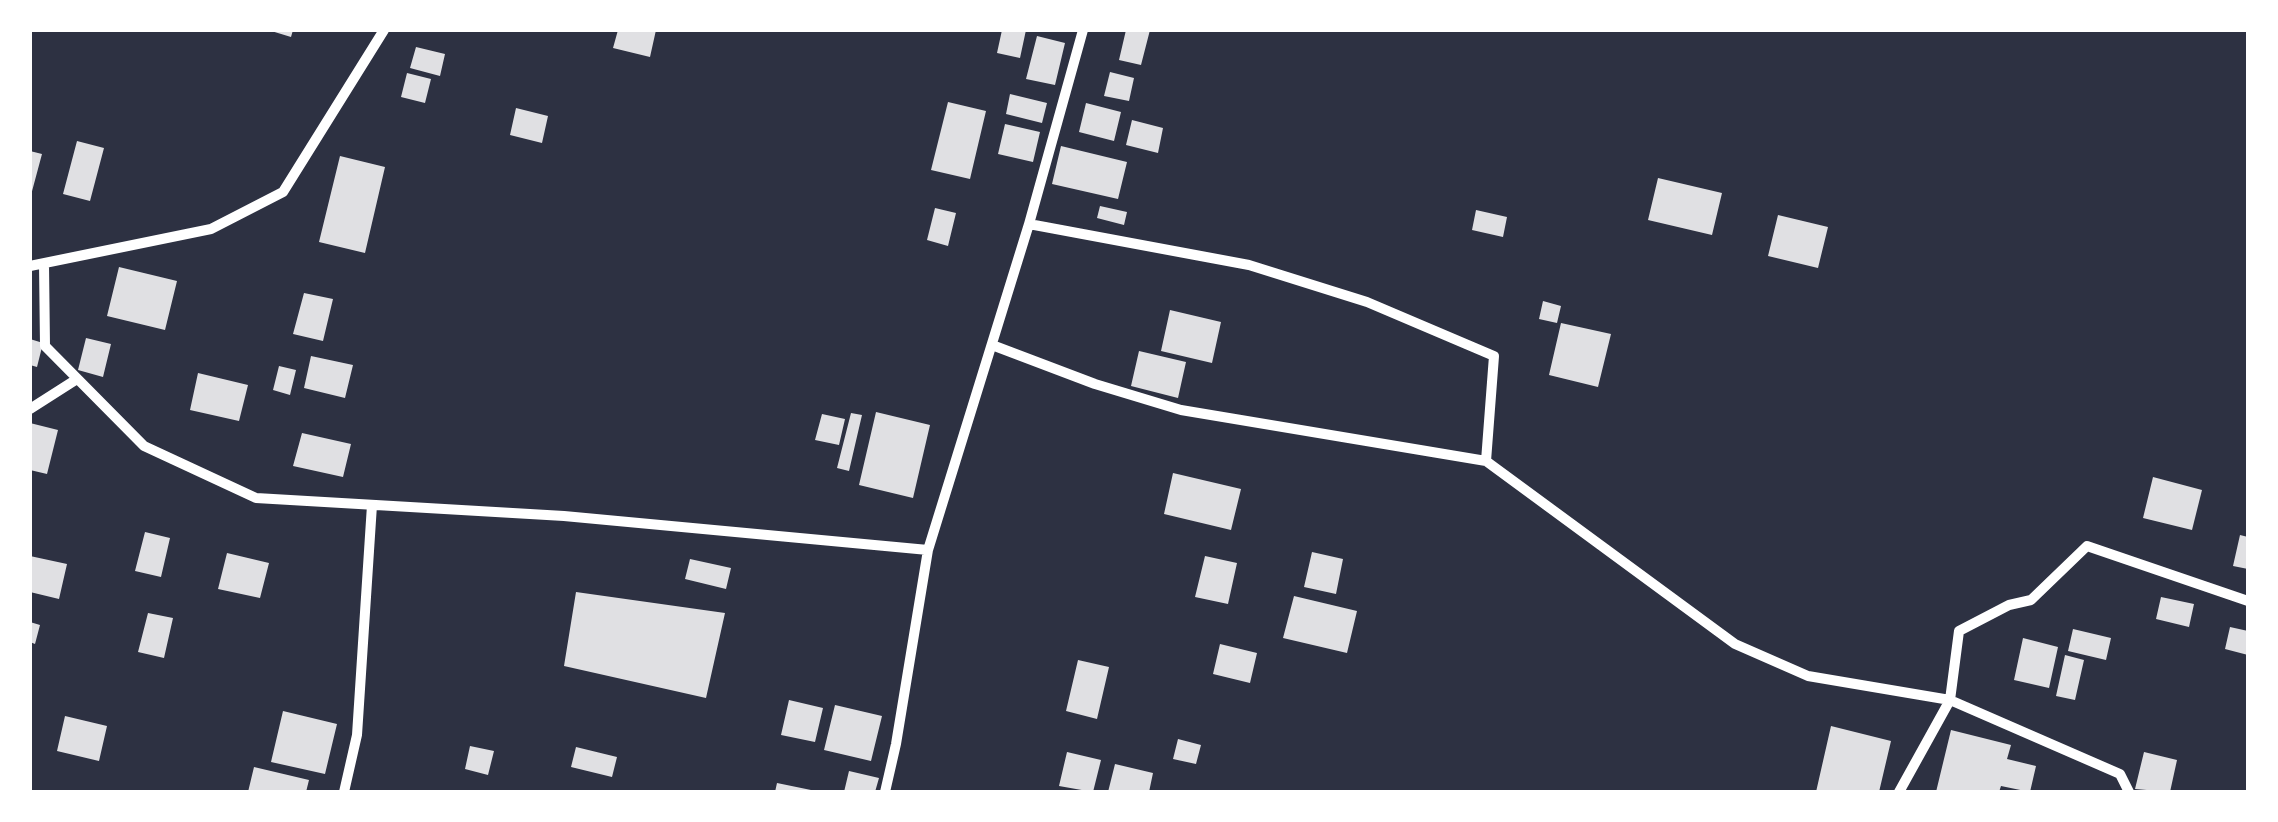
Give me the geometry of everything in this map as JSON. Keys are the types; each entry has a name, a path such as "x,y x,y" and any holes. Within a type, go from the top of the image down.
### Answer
{"street":[{"path":"30,266 211,229 283,192 384,30"},
{"path":"885,792 928,550 1030,224 1083,30"},
{"path":"1030,224 1249,266 1367,302 1494,356 1486,461"},
{"path":"44,264 45,346 144,446 256,498 564,516 928,550"},
{"path":"992,346 1181,410 1486,461 1734,644 1808,676 1950,700 2120,774 2130,792"},
{"path":"30,409 78,378"},
{"path":"344,792 357,735 372,505"},
{"path":"1900,792 1950,700 1959,630 2009,605 2030,600 2087,546 2248,601"}],"building":[{"path":"268,30 293,30 291,37"},
{"path":"618,30 656,30 650,57 613,48"},
{"path":"1002,30 1026,30 1020,58 997,53"},
{"path":"1126,30 1150,30 1141,65 1119,60"},
{"path":"1037,36 1065,43 1055,85 1026,79"},
{"path":"416,47 445,54 440,76 410,68"},
{"path":"1110,72 1134,78 1129,101 1104,96"},
{"path":"407,73 431,79 425,103 401,97"},
{"path":"1010,94 1047,103 1042,123 1006,114"},
{"path":"948,102 986,111 970,179 931,170"},
{"path":"1086,103 1121,112 1114,141 1079,132"},
{"path":"516,108 548,116 542,143 510,135"},
{"path":"1132,120 1163,128 1158,153 1126,145"},
{"path":"1005,124 1040,132 1033,162 998,154"},
{"path":"77,141 104,148 90,201 63,194"},
{"path":"1061,146 1127,162 1118,199 1052,184"},
{"path":"30,151 42,154 31,195 30,195"},
{"path":"340,156 385,167 365,253 319,242"},
{"path":"1658,178 1722,193 1712,235 1648,220"},
{"path":"1100,206 1127,212 1124,225 1097,218"},
{"path":"935,208 956,213 948,246 927,240"},
{"path":"1476,210 1507,217 1503,237 1472,230"},
{"path":"1778,215 1828,227 1818,268 1768,256"},
{"path":"119,267 177,281 165,330 107,316"},
{"path":"304,293 333,299 323,341 293,334"},
{"path":"1543,301 1561,306 1557,323 1539,319"},
{"path":"1170,310 1221,322 1212,363 1161,351"},
{"path":"1561,323 1611,334 1598,387 1549,375"},
{"path":"86,338 111,344 103,377 78,370"},
{"path":"30,339 43,343 37,367 30,365"},
{"path":"1139,351 1186,362 1178,398 1131,386"},
{"path":"311,356 353,365 345,398 304,388"},
{"path":"279,366 296,370 290,395 273,390"},
{"path":"198,373 248,385 239,421 190,410"},
{"path":"876,412 930,425 913,498 859,485"},
{"path":"851,413 862,415 849,471 837,468"},
{"path":"822,414 845,419 839,445 815,440"},
{"path":"30,423 58,430 47,474 30,470"},
{"path":"302,433 351,444 343,477 293,466"},
{"path":"1173,473 1241,489 1231,530 1164,514"},
{"path":"2153,477 2202,490 2192,530 2143,518"},
{"path":"145,532 170,538 161,577 135,571"},
{"path":"2240,535 2248,537 2248,569 2233,566"},
{"path":"1312,552 1343,559 1336,594 1304,587"},
{"path":"227,553 269,563 260,598 218,589"},
{"path":"30,556 67,564 59,599 30,592"},
{"path":"1205,556 1237,563 1228,604 1195,597"},
{"path":"690,559 731,568 726,589 685,579"},
{"path":"576,592 725,613 706,698 564,666"},
{"path":"1294,596 1357,611 1347,653 1283,638"},
{"path":"2161,597 2194,604 2189,627 2156,619"},
{"path":"148,613 173,618 164,658 138,652"},
{"path":"30,622 40,625 35,644 30,642"},
{"path":"2230,627 2248,631 2248,655 2225,649"},
{"path":"2073,629 2111,638 2106,660 2068,651"},
{"path":"2023,638 2058,647 2049,688 2014,680"},
{"path":"1220,644 1257,653 1250,683 1213,674"},
{"path":"2065,655 2084,660 2075,700 2056,696"},
{"path":"1078,660 1109,667 1097,719 1066,711"},
{"path":"789,700 823,708 815,742 781,735"},
{"path":"835,705 882,716 871,761 824,750"},
{"path":"283,711 337,724 325,774 271,762"},
{"path":"65,716 107,726 99,761 57,751"},
{"path":"1831,726 1891,741 1879,792 1816,792"},
{"path":"1951,730 2011,745 2007,759 2036,766 2030,792 2001,786 1999,792 1936,792"},
{"path":"1178,739 1201,745 1196,764 1173,759"},
{"path":"470,746 494,751 488,775 465,769"},
{"path":"576,747 617,757 612,777 571,767"},
{"path":"1067,752 1101,760 1093,792 1059,786"},
{"path":"2144,752 2177,760 2170,792 2135,789"},
{"path":"1115,764 1153,773 1149,792 1108,792"},
{"path":"254,767 309,780 306,792 248,792"},
{"path":"849,771 879,778 875,792 844,792"},
{"path":"777,783 811,790 811,792 775,792"}]}
